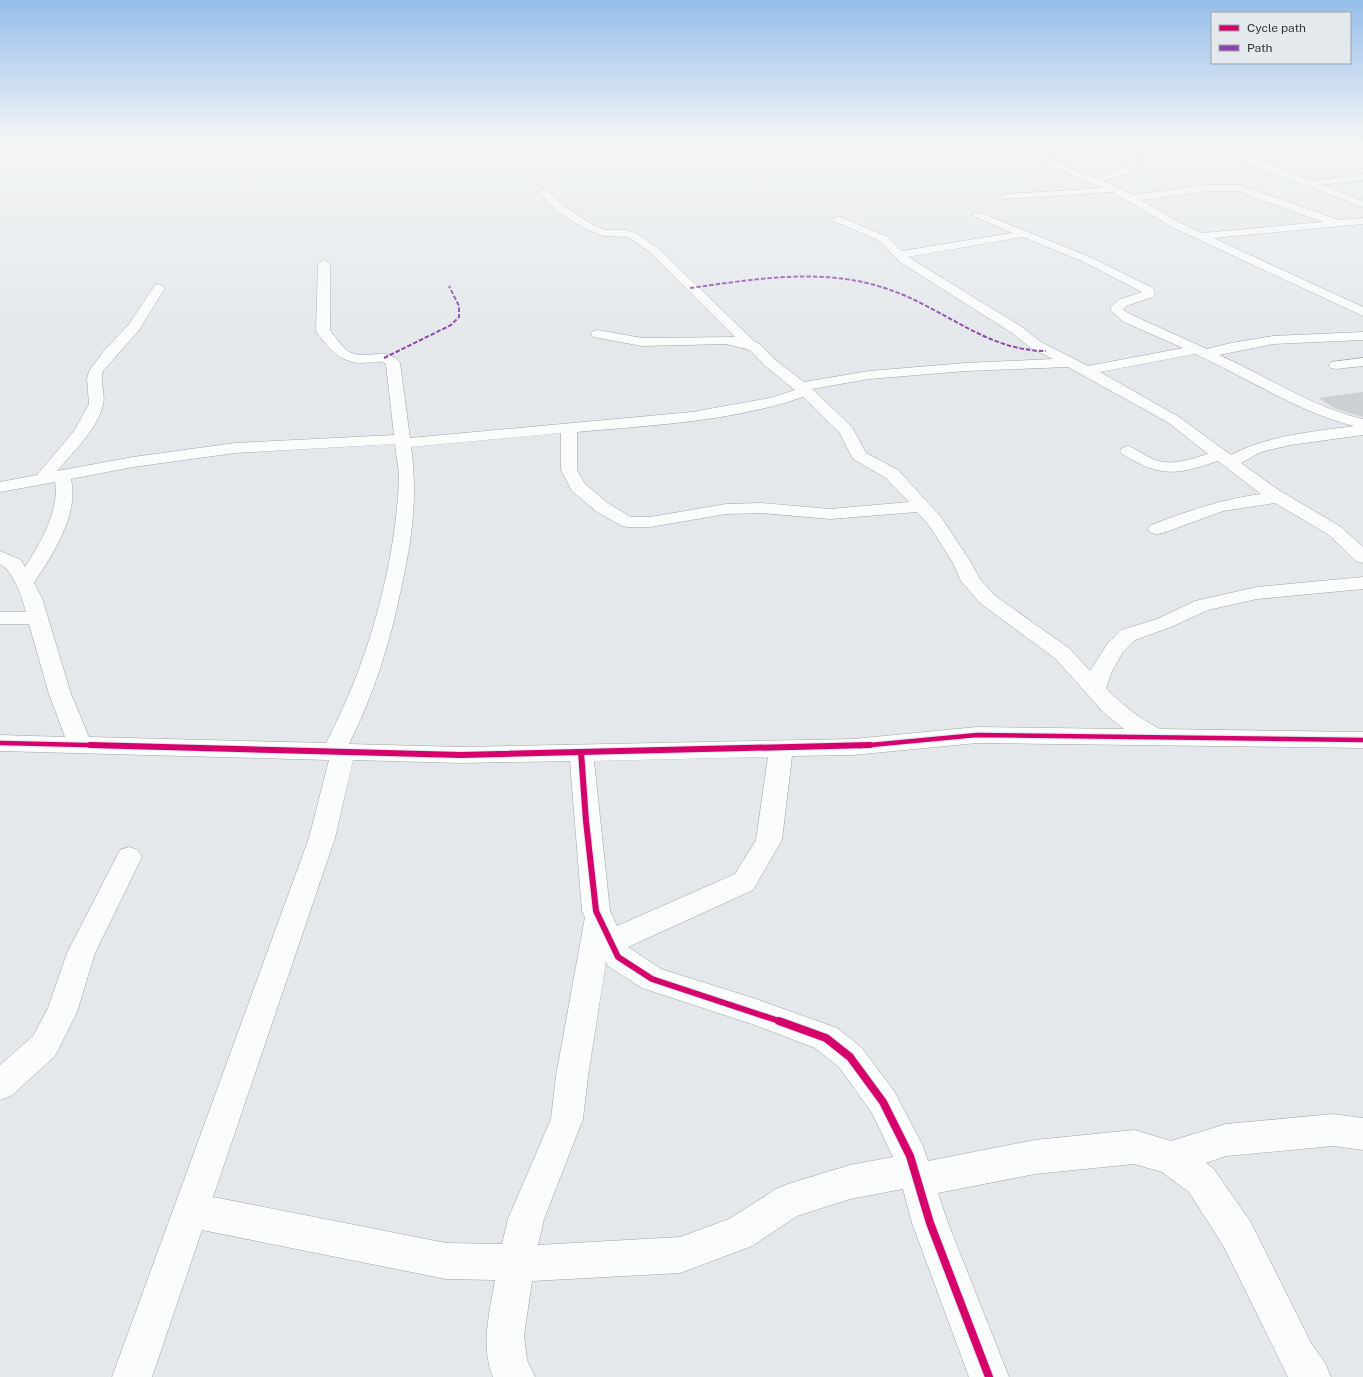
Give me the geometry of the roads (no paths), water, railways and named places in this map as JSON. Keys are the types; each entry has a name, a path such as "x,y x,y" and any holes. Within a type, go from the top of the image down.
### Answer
{"street":[{"path":"558,206 572,218 598,231 608,234 630,234 655,251 749,344 803,389 846,430 859,456 892,474 922,506 938,527 961,561 971,581 987,599 1063,654 1112,708 1135,726 1155,737"},
{"path":"1145,206 1178,226 1363,312"},
{"path":"1289,206 1338,224 1356,233"},
{"path":"977,215 1086,259 1150,291 1149,294 1122,303 1117,307 1117,311 1129,319 1265,383 1296,400 1339,418 1363,424"},
{"path":"838,219 884,239 904,260 1017,330 1036,345 1174,420 1279,497 1335,531 1363,557"},
{"path":"1200,236 1363,221"},
{"path":"900,255 1025,234"},
{"path":"132,1377 322,838 338,753 369,674 386,614 404,537 407,476 393,363 391,360 384,358 365,360 343,354 323,331 324,263"},
{"path":"43,479 85,428 96,403 94,381 95,374 104,359 147,309 159,288"},
{"path":"598,334 621,340 642,342 726,340 749,344"},
{"path":"1086,371 1273,340 1363,336"},
{"path":"1336,365 1363,362"},
{"path":"0,487 133,462 235,448 450,438 568,429 692,417 773,402 803,389 869,375 966,367 1069,363"},
{"path":"568,429 569,470 578,487 603,508 628,522 650,522 672,517 726,509 761,508 830,514 922,506"},
{"path":"1128,451 1152,464 1161,466 1191,464 1226,459 1255,449 1290,440 1363,430"},
{"path":"24,583 44,554 54,530 65,484 62,476"},
{"path":"1157,529 1191,515 1220,506 1249,499 1279,497"},
{"path":"0,557 14,564 32,598 60,694 80,745"},
{"path":"1095,688 1101,671 1115,648 1128,636 1164,623 1202,605 1257,592 1363,583"},
{"path":"0,618 38,618"},
{"path":"0,743 338,753 461,755 853,747 977,735 1363,740"},
{"path":"605,929 744,882 769,840 781,748"},
{"path":"581,752 586,821 596,911 618,957 652,979 753,1011 826,1038 850,1057 883,1102 910,1156 930,1223 989,1377"},
{"path":"0,1085 44,1046 62,1012 81,953 129,857"},
{"path":"515,1377 508,1366 505,1335 516,1262 526,1219 567,1119 572,1076 605,929"},
{"path":"1171,1158 1226,1140 1333,1130 1363,1134"},
{"path":"190,1210 288,1228 446,1261 516,1262 680,1255 739,1233 788,1201 850,1182 915,1175 1034,1157 1134,1147 1171,1158 1201,1180 1238,1234 1298,1357 1310,1377"}]}
